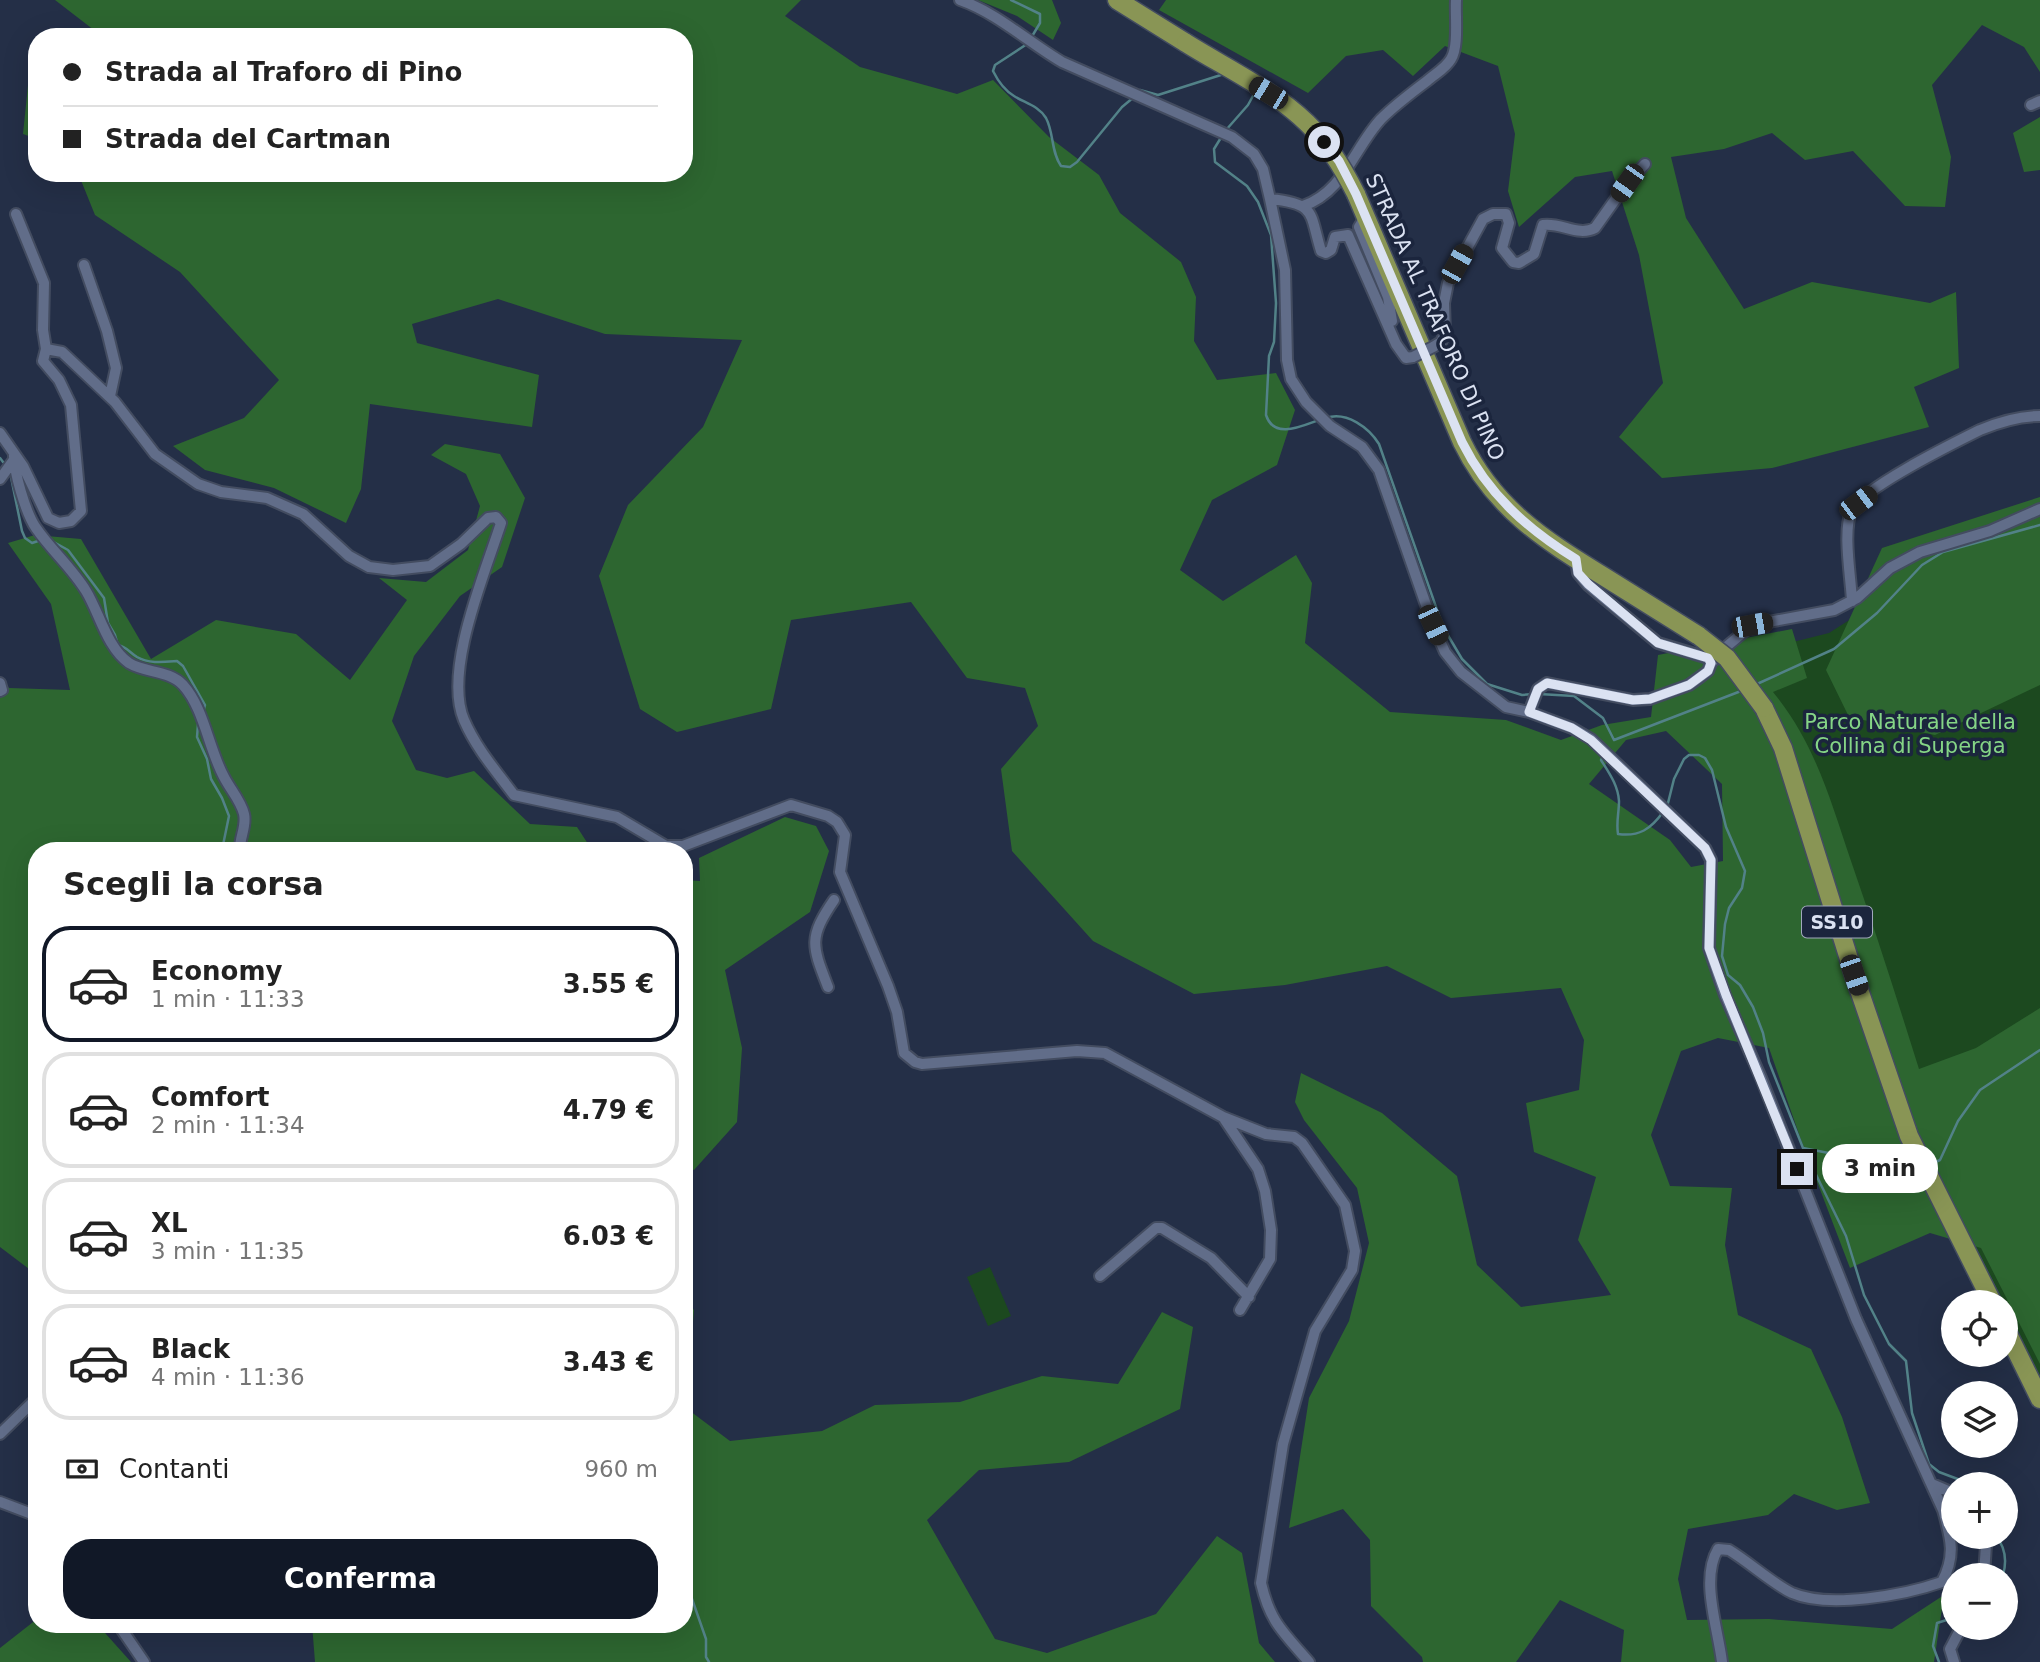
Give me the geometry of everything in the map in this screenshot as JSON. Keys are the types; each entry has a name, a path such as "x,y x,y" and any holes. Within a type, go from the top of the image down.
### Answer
{"main road":[{"name":"STRADA AL TRAFORO DI PINO","path":"1117,0 1268,93 1308,124 1339,161 1356,194 1473,465 1506,507 1526,525 1699,636 1727,658 1764,708 1783,748 1854,975 1909,1136 1986,1290"},
{"path":"2018,1354 2040,1399"}],"street":[{"path":"960,0 1012,28 1038,48 1117,87 1232,138 1254,154 1263,169 1285,270 1287,360 1291,379 1306,402 1330,426 1362,446 1379,470 1445,652 1461,672 1506,707 1529,712 1572,728 1598,747 1705,848 1711,860 1709,948 1721,984 1766,1090 1856,1319 1932,1484 1950,1534 1952,1554 1950,1567 1941,1582 1924,1588 1835,1602 1791,1593 1729,1550 1718,1549 1711,1561 1710,1584 1722,1662"},
{"path":"1303,206 1313,203 1338,182 1382,118 1452,58 1455,49 1456,0"},
{"path":"1270,199 1303,206 1311,212 1321,251 1326,253 1331,250 1335,237 1348,235 1396,344 1406,358 1433,348 1441,342 1448,283 1483,219 1501,213 1508,217 1502,248 1517,264 1534,254 1543,225 1581,231 1595,228 1627,183 1645,164"},
{"path":"13,457 23,466 48,518 59,523 71,521 81,511 71,405 59,380 43,361 47,348 43,330 44,283 16,214"},
{"path":"1366,216 1359,227 1388,298 1396,344"},
{"path":"84,265 107,331 116,368 110,396"},
{"path":"47,348 62,352 110,396 155,454 198,484 221,492 267,498 303,514 349,556 369,567 393,570 429,566 461,544 488,518 496,517 501,523 461,648 458,693 463,718 478,748 514,795 617,817 659,842"},
{"path":"1852,601 1848,527 1852,510 1858,503 1888,480 1980,430 2028,416 2040,416"},
{"path":"0,433 13,457 20,488 35,527 83,586 101,625 118,651 129,663 171,677 183,685 204,726 223,776 244,812 241,842"},
{"path":"0,478 13,457"},
{"path":"1529,712 1538,689 1547,683 1633,700 1650,699 1689,685 1708,671 1711,663 1726,647 1752,625 1834,610 1852,601 1890,568 1920,552 1990,531 2040,509"},
{"path":"1576,559 1578,573 1588,584 1658,643 1708,658 1711,663"},
{"path":"0,683 0,691"},
{"path":"693,842 791,805 828,816 837,822 845,835 840,872 888,986 897,1012 904,1053 915,1062 930,1064 1077,1051 1097,1052 1117,1058 1223,1117 1266,1134 1294,1137 1302,1143 1345,1205 1355,1251 1352,1270 1315,1331 1286,1432 1261,1583 1266,1605 1274,1621 1309,1662"},
{"path":"828,987 814,945 820,922 844,882"},
{"path":"1223,1117 1258,1169 1265,1191 1271,1230 1270,1259 1240,1310"},
{"path":"1100,1276 1156,1228 1162,1228 1211,1258 1249,1297"},
{"path":"0,1434 28,1407"},
{"path":"1932,1484 1941,1488"},
{"path":"0,1502 28,1513"},
{"path":"124,1633 144,1662"},
{"path":"1954,1662 1950,1649 1955,1640"}],"green space":[{"path":"55,0 801,0 785,16 860,67 957,94 993,80 1049,137 1099,175 1120,213 1181,262 1196,297 1194,341 1217,380 1276,373 1295,410 1277,465 1212,500 1180,570 1223,601 1296,555 1312,583 1305,643 1390,712 1506,720 1561,740 1602,725 1651,717 1658,655 1792,629 1807,678 1773,692 1800,731 1820,772 1919,1069 1976,1048 2040,1008 2040,1364 2018,1321 2018,1290 2002,1290 1981,1248 1930,1233 1850,1268 1769,1048 1718,1038 1681,1051 1651,1135 1670,1186 1732,1188 1725,1245 1738,1315 1811,1349 1842,1417 1870,1503 1837,1510 1794,1494 1768,1515 1688,1529 1678,1579 1687,1620 1769,1619 1892,1629 1941,1597 1934,1662 1621,1662 1624,1630 1560,1600 1516,1662 1423,1662 1422,1657 1371,1606 1370,1540 1343,1509 1289,1528 1309,1398 1349,1321 1369,1243 1357,1188 1304,1120 1295,1102 1301,1073 1382,1113 1457,1176 1477,1265 1521,1307 1611,1295 1578,1240 1596,1177 1534,1152 1526,1103 1579,1090 1584,1040 1561,988 1451,998 1387,966 1285,985 1194,994 1093,941 1012,851 1001,769 1038,726 1025,688 967,678 911,602 791,620 771,709 677,732 640,709 599,576 628,505 703,427 742,340 605,334 498,299 412,324 417,343 539,375 532,427 370,404 361,489 346,523 274,488 205,470 173,446 244,418 279,380 180,272 95,215 82,182 693,182 693,28 91,28","holes":["1666,731 1722,784 1723,861 1691,867 1670,840 1589,784 1626,740"]},
{"path":"978,0 1052,0 1061,23 1053,40 1017,16"},
{"path":"1166,0 2040,0 2040,72 2024,47 1982,25 1932,85 1951,157 1945,207 1905,206 1853,151 1805,160 1772,133 1724,149 1671,157 1686,218 1744,309 1812,282 1930,303 1956,292 1959,368 1914,387 1929,427 1772,468 1662,478 1619,437 1663,383 1639,255 1612,171 1575,177 1519,227 1508,191 1515,134 1498,66 1445,46 1413,76 1383,50 1346,56 1308,93 1159,10"},
{"path":"28,85 28,136 23,134"},
{"path":"2040,117 2040,170 2024,172 2013,133"},
{"path":"445,444 500,454 525,498 502,567 460,596 414,656 392,721 416,770 447,778 474,771 530,824 577,827 587,842 28,842 28,1268 0,1247 0,676 9,688 70,690 51,604 8,543 35,535 81,539 151,659 216,620 296,634 350,680 407,600 379,578 426,582 468,550 480,506 466,474 431,455"},
{"path":"2040,497 2040,685 1935,735 1849,717 1826,670 1882,548"},
{"name":"Parco Naturale della Collina di Superga","path":"2040,534 2040,1389 2018,1346 2018,1290 1990,1290 1957,1223 1781,751 1761,650 1829,633 1912,580"},
{"path":"785,817 816,826 829,851 810,912 725,970 742,1048 737,1122 694,1170 693,881 700,881 699,858"},
{"path":"990,1267 1011,1316 988,1326 967,1277"},
{"path":"1162,1312 1193,1327 1180,1409 1069,1462 979,1470 927,1520 995,1639 1047,1653 1156,1614 1217,1536 1242,1553 1259,1643 1275,1662 315,1662 313,1633 693,1633 693,1413 730,1441 822,1431 875,1405 960,1402 1042,1376 1118,1384"},
{"path":"28,1626 28,1633 105,1633 131,1662 0,1662 0,1648"}],"waterway":[{"path":"1011,0 1040,14 1040,23 1031,38"},
{"path":"1027,44 995,65 993,71 1007,91 1036,108 1046,118 1061,166 1070,167 1077,162 1122,107 1134,97"},
{"path":"1138,92 1140,90 1158,95 1224,74"},
{"path":"1226,130 1248,105 1254,94 1252,92"},
{"path":"1222,136 1214,149 1215,162 1247,186 1258,202 1271,235 1276,303 1274,342 1269,356 1266,415 1270,423 1282,429 1297,428 1319,420"},
{"path":"1326,418 1342,417 1357,422 1379,444 1443,627 1462,659 1487,684 1522,695 1533,694"},
{"path":"0,458 3,462"},
{"path":"10,472 22,531 25,538 32,543 38,541"},
{"path":"1757,684 1834,649 1877,613 1922,565 1943,552 2040,525"},
{"path":"50,540 68,550 104,598 108,623 118,645 146,661 177,661 183,666 205,705 203,713"},
{"path":"1614,740 1741,691"},
{"path":"1539,694 1574,696 1603,718 1614,740"},
{"path":"198,724 197,737 207,759 211,779 229,816 224,842"},
{"path":"1604,754 1601,760 1613,779 1618,795 1618,834 1638,833 1654,823 1663,812"},
{"path":"1667,807 1674,779 1684,759 1689,755 1705,758 1712,770 1726,827 1745,871 1742,888 1729,908 1725,924 1722,956 1728,975 1740,985 1753,1007 1763,1033 1769,1062 1803,1148 1846,1236 1864,1295 1889,1344 1906,1361 1912,1413 1929,1464 1941,1473"},
{"path":"1929,1165 1940,1160 1958,1121 1980,1090 2040,1050"},
{"path":"1803,1148 1844,1156 1903,1176 1917,1170"},
{"path":"2002,1549 2005,1563"},
{"path":"693,1602 706,1639 706,1657 709,1662"},
{"path":"1939,1662 1933,1646 1937,1623 1941,1622"}],"route":[{"path":"1324,142 1339,161 1356,194 1462,442 1487,485 1526,525 1576,559 1578,573 1588,584 1658,643 1695,653 1708,658 1711,663 1708,671 1689,685 1650,699 1633,700 1547,683 1538,689 1529,712 1572,728 1591,740 1705,848 1711,860 1709,948 1797,1169"}]}
